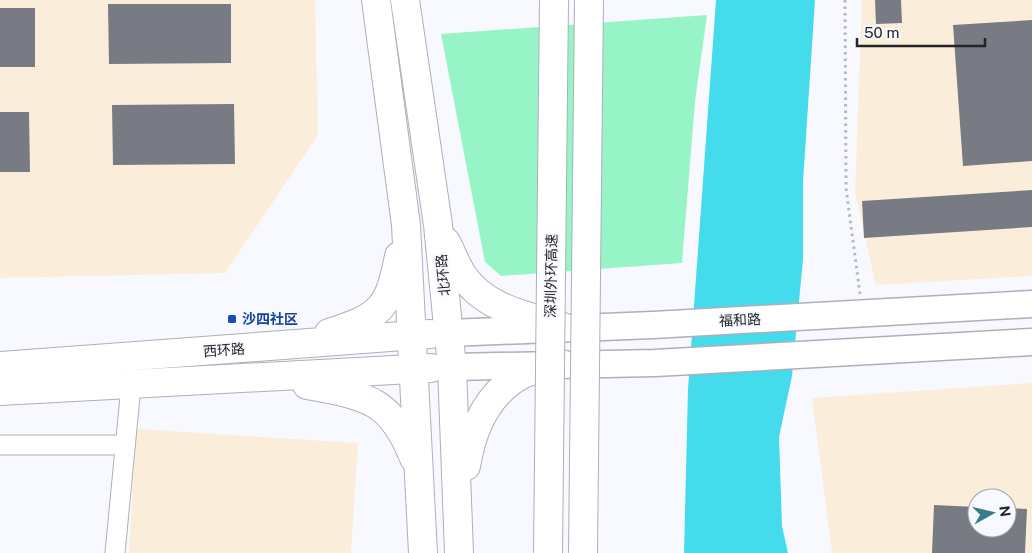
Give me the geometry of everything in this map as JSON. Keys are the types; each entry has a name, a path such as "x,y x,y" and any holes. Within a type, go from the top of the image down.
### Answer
{"main road":[{"path":"376,0 406,225 423,553"},
{"name":"北环路","path":"405,0 438,225 452,367 459,553"},
{"name":"深圳外环高速","path":"548,553 554,0"},
{"path":"583,553 589,0"},
{"path":"294,345 361,323 382,307 394,282 406,225"},
{"path":"438,225 463,276 480,294 500,307 563,327"},
{"name":"福和路","path":"448,333 563,327 653,325 1032,304"},
{"name":"西环路","path":"0,366 448,333"},
{"path":"0,391 131,386 452,367 655,363 1032,342"},
{"path":"458,512 471,440 476,426 490,402 500,391 522,374 562,364"},
{"path":"267,378 354,394 379,405 399,425 420,473"}],"street":[{"path":"115,553 131,386"},
{"path":"0,446 126,445"}],"path":[{"path":"845,0 846,188 858,314"}],"shaded area":[{"path":"0,0 315,0 318,135 225,273 0,278"},
{"path":"862,0 1032,0 1032,276 876,285 855,193"},
{"path":"1032,383 1032,553 832,553 812,398"},
{"path":"136,429 358,443 351,553 129,553"}],"green space":[{"path":"707,15 695,101 682,263 501,276 485,262 441,34"}],"water":[{"path":"716,0 815,0 803,182 803,259 792,376 779,437 782,526 788,553 684,553 688,389"}],"building":[{"path":"875,0 901,0 902,23 876,24"},
{"path":"108,4 231,4 231,63 109,64"},
{"path":"0,8 35,8 35,67 0,67"},
{"path":"1032,20 1032,161 963,166 953,25"},
{"path":"234,104 235,164 113,165 112,105"},
{"path":"0,112 29,112 30,172 0,172"},
{"path":"1032,190 1032,227 864,238 862,201"},
{"path":"934,505 967,507 967,538 1017,538 1017,508 1027,509 1025,553 932,553"}],"place":[{"name":"沙四社区","path":"232,319"}]}
